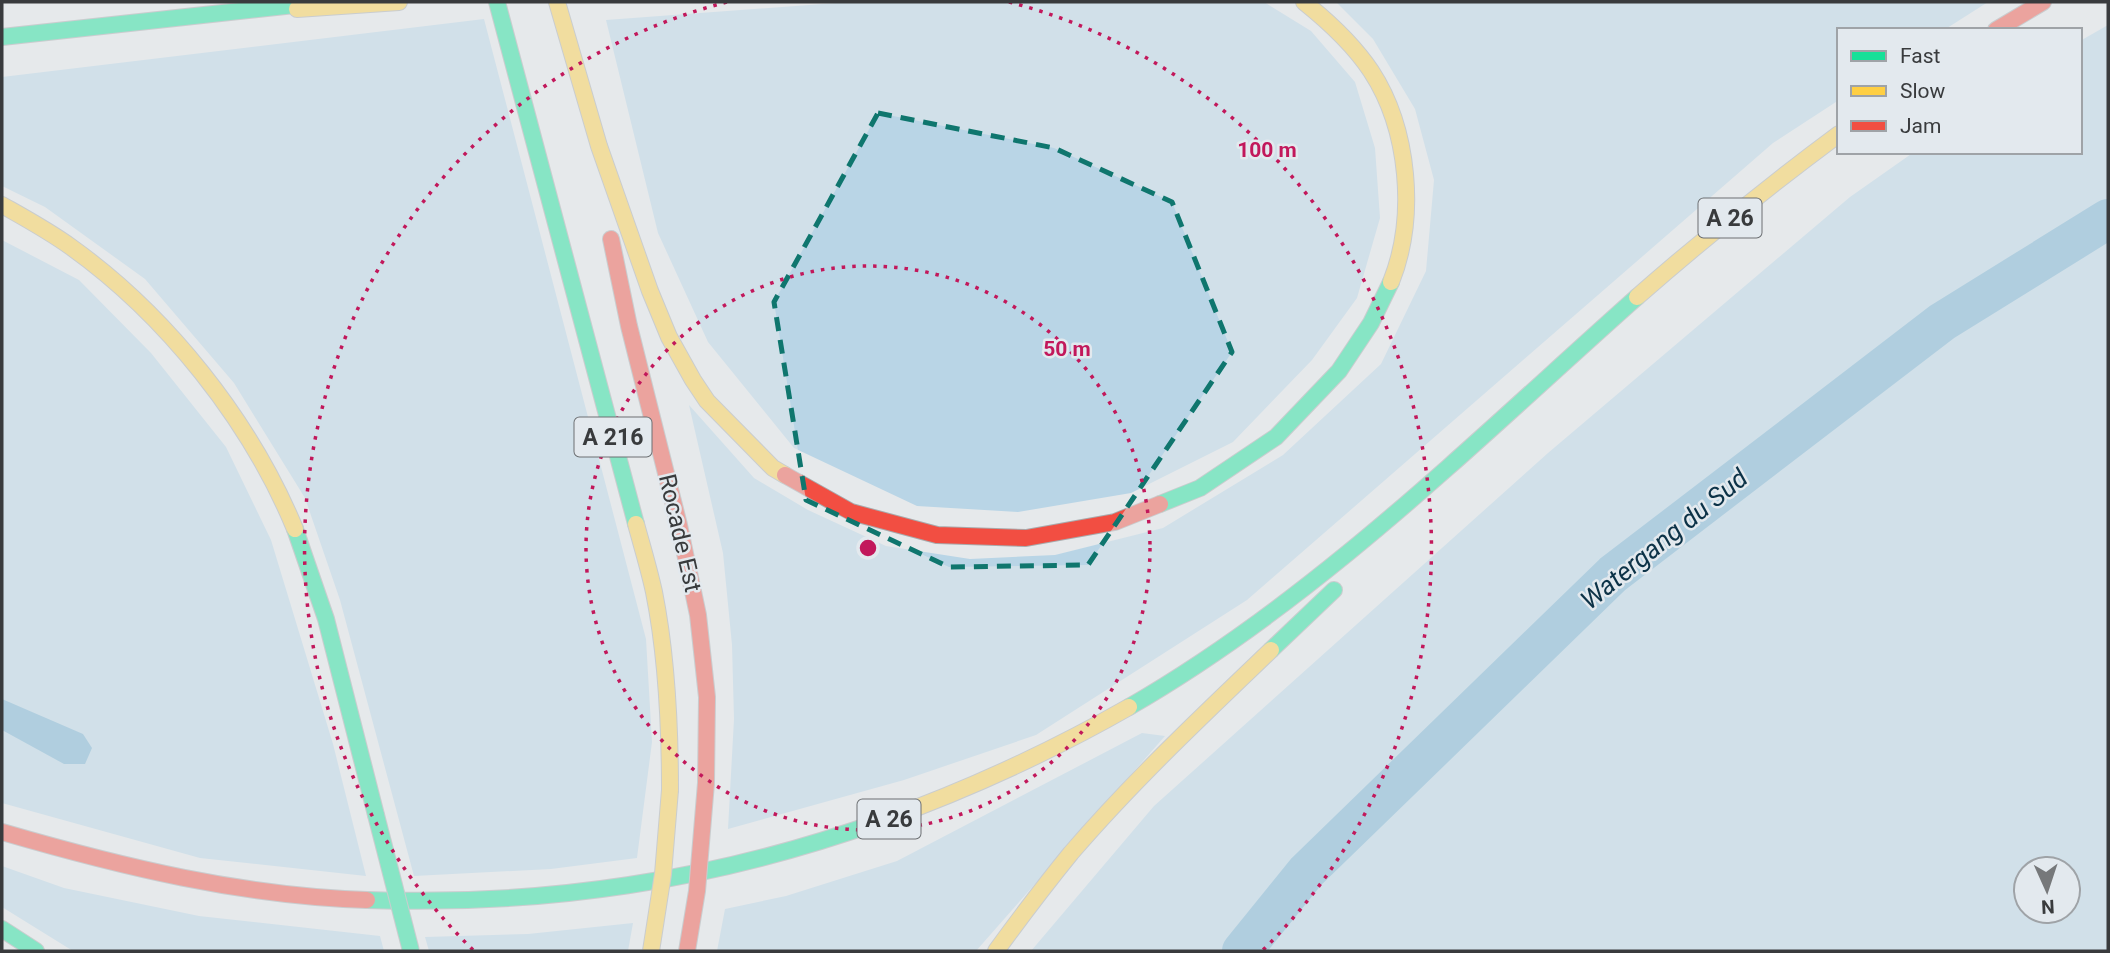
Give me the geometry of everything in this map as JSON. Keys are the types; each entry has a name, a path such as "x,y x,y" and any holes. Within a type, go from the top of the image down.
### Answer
{"highway":[{"path":"2,37 322,2"},
{"path":"225,13 399,2"},
{"name":"A 216","path":"497,2 653,588 663,635 671,728 670,790 664,860 650,951"},
{"name":"A 216","path":"557,2 579,79"},
{"path":"579,79 599,146 670,339 688,375 732,430 789,479 823,500 861,517 900,529 949,538 1037,538 1090,528 1171,502 1215,480 1254,454 1292,423 1325,389 1371,324 1389,288 1401,254 1406,191 1394,120 1379,83 1360,54 1335,27 1304,2"},
{"path":"1999,28 2043,2"},
{"name":"Rocade Est","path":"579,79 629,326 679,525 698,615 707,696 706,783 697,891 687,951"},
{"name":"A 26","path":"2,832 149,872 248,890 326,899 427,904 570,895 689,877 817,844 938,801 994,778 1115,715 1171,682 1247,630 1366,538 1424,489 1685,254 1837,135"},
{"path":"2,205 64,240 138,302 198,368 252,443 284,503 311,572 411,951"},
{"path":"1375,551 1626,308"},
{"path":"996,951 1045,887 1128,791 1345,580"},
{"path":"2,929 36,951"}],"highlighted area":[{"path":"878,113 1054,148 1172,202 1232,352 1088,565 949,567 806,500 774,302"}],"shaded area":[{"path":"849,2 1264,2 1311,31 1355,82 1375,148 1380,218 1357,298 1312,360 1233,442 1131,493 1018,512 917,506 794,448 708,342 658,233 606,20"},
{"path":"1336,2 1988,2 1947,28 1837,28 1837,101 1773,143 1247,600 1036,735 904,780 728,829 734,719 732,645 723,553 689,405 754,478 808,510 886,546 970,559 1055,555 1163,528 1283,455 1381,364 1426,271 1434,180 1415,109 1373,39"},
{"path":"484,19 646,639 652,742 637,858 551,869 414,876 340,600 305,498 234,383 145,279 45,207 2,186 2,77"},
{"path":"2108,25 2108,951 1031,951 1154,806 1548,453 1850,197 1911,154 2082,154 2082,40"},
{"path":"2,240 79,280 151,353 226,447 271,540 333,744 366,876 200,858 2,803"},
{"path":"1142,733 1165,736 976,951 717,951 725,909 786,896 897,861"},
{"path":"2,866 64,888 199,916 380,936 384,951 73,951 2,907"},
{"path":"633,923 628,951 429,951 425,937 528,934"}],"water":[{"path":"2,699 83,734 92,748 85,764 64,764 2,730"}],"waterway":[{"name":"Watergang du Sud","path":"1242,951 1306,872 1613,574 1942,322 2108,219"}],"traffic: fast":[{"path":"2,37 322,2"},
{"path":"497,2 636,524"},
{"path":"1160,504 1200,488 1276,437 1339,371 1371,323 1391,282"},
{"path":"1129,707 1198,664 1330,567 1455,461 1637,297"},
{"path":"295,529 326,619 376,815"},
{"path":"1271,650 1334,590"},
{"path":"376,815 411,951"},
{"path":"367,900 499,899 628,885 755,860 881,821"},
{"path":"2,929 36,951"}],"traffic: slow":[{"path":"297,9 399,2"},
{"path":"557,2 599,146 669,337 707,401 773,468 785,475"},
{"path":"1304,2 1340,34 1364,61 1384,94 1394,119 1401,146 1406,202 1399,257 1391,282"},
{"path":"1637,297 1736,214 1837,136"},
{"path":"2,205 63,241 106,274 172,337 202,373 254,449 295,529"},
{"path":"636,524 654,592 662,641 670,790"},
{"path":"996,951 1095,826 1168,749 1271,650"},
{"path":"881,821 1008,769 1129,707"},
{"path":"651,951 663,874 670,790"}],"traffic: jam":[{"path":"1999,28 2043,2"},
{"path":"611,239 698,615 707,697 706,783"},
{"path":"785,475 851,512 937,535 1026,538 1115,522 1160,504"},
{"path":"687,951 697,891 706,783"},
{"path":"2,832 183,878 274,893 367,900"}]}
